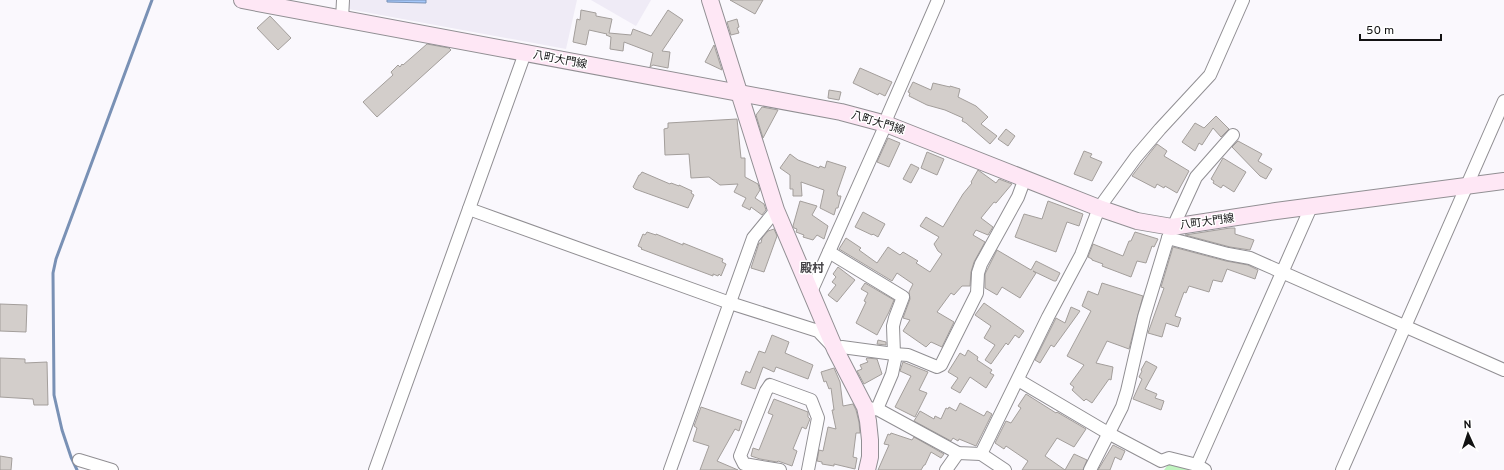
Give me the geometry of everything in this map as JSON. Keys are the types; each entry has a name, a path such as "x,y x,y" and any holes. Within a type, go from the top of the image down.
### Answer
{"main road":[{"name":"八町大門線","path":"242,0 342,20 382,26 841,112 886,124 1099,208 1170,232 1311,207 1504,181"},
{"path":"710,0 776,210 835,349 871,408 868,421 870,457 867,470"}],"street":[{"path":"342,20 343,0"},
{"path":"811,292 886,124 888,115 938,0"},
{"path":"981,454 1048,317 1081,255 1099,208 1141,151 1210,75 1243,0"},
{"path":"376,470 524,53"},
{"path":"1342,470 1504,101"},
{"path":"1090,470 1122,406 1127,391 1144,317 1170,232 1196,177 1233,135"},
{"path":"469,208 730,303 818,331 835,349 842,347 908,355 937,367 941,364 977,293 978,272 981,264 1018,197 1025,178"},
{"path":"1018,380 1108,433 1161,462 1169,458 1201,468 1282,271 1311,207"},
{"path":"670,470 753,238 776,210"},
{"path":"1170,232 1228,254 1250,258 1282,271 1504,370"},
{"path":"829,252 903,297 893,326 895,354 892,374 871,408 958,453 981,454 1005,470"},
{"path":"780,470 744,464 740,456 766,391 770,385 811,400 818,418 808,470"},
{"path":"946,470 958,453"},
{"path":"79,460 112,470"}],"shaded area":[{"path":"349,0 577,0 566,49 348,9"},
{"path":"591,0 651,0 636,26"}],"green space":[{"path":"1170,462 1193,470 1164,470"}],"water":[{"path":"387,0 426,0 426,3 387,2"}],"building":[{"path":"730,0 763,0 755,14"},
{"path":"581,10 596,13 596,16 612,19 609,33 631,35 633,29 651,36 668,10 683,20 662,51 670,52 668,68 653,65 650,67 653,53 624,42 623,51 610,49 611,37 606,35 607,34 589,30 586,45 573,42 577,19 580,20"},
{"path":"270,16 291,38 278,50 257,28"},
{"path":"737,19 739,27 737,28 739,33 731,35 727,22"},
{"path":"427,44 449,48 451,50 377,117 363,102 393,75 391,72 398,65 400,67 402,64 403,65"},
{"path":"714,45 722,70 705,62"},
{"path":"860,68 892,82 885,96 879,93 878,95 853,83"},
{"path":"913,82 931,90 933,83 960,89 958,97 976,106 988,117 981,124 997,136 990,144 962,121 963,118 945,110 927,105 909,96 910,93 908,92"},
{"path":"829,90 841,92 839,100 828,98"},
{"path":"762,107 778,110 763,138 756,115"},
{"path":"1216,116 1229,129 1221,137 1213,128 1202,145 1199,143 1195,151 1182,142 1195,123 1204,128"},
{"path":"737,119 741,158 745,158 745,177 758,184 760,190 755,198 764,204 766,210 762,215 751,207 750,210 742,206 746,198 734,192 738,184 720,185 709,177 691,178 689,154 665,155 664,129 668,128 668,123"},
{"path":"1006,129 1015,136 1008,146 998,139"},
{"path":"888,138 900,143 889,167 877,162"},
{"path":"1238,141 1262,154 1258,161 1272,169 1266,179 1260,176 1232,147"},
{"path":"1157,144 1167,151 1164,156 1189,171 1177,193 1165,186 1164,188 1157,184 1155,188 1132,176"},
{"path":"1084,151 1092,154 1090,157 1102,162 1092,181 1074,174"},
{"path":"927,152 944,159 937,175 921,168"},
{"path":"790,154 798,160 819,168 820,166 825,168 827,161 846,167 837,193 838,196 841,196 838,208 836,208 834,215 820,208 824,190 801,182 802,196 793,196 793,189 790,189 790,175 780,168"},
{"path":"1223,158 1246,172 1234,192 1223,185 1221,188 1213,183 1214,181 1211,179"},
{"path":"911,164 919,168 911,183 903,179"},
{"path":"978,170 996,183 999,179 1012,184 981,218 993,227 988,235 976,230 973,235 985,242 974,262 971,272 970,286 962,286 954,295 951,293 937,312 954,322 942,347 931,342 926,347 903,331 910,320 903,318 910,299 909,292 913,284 897,273 892,281 839,249 846,238 861,248 859,250 877,263 888,247 900,255 903,252 918,261 916,263 930,272 942,254 938,251 934,244 939,237 920,226 926,217 943,227 963,194 972,183 971,182"},
{"path":"642,172 670,184 679,185 692,191 691,193 694,195 688,208 635,189 633,187"},
{"path":"800,201 817,206 812,215 828,226 824,239 817,235 813,240 803,237 804,235 796,232 797,229 793,226"},
{"path":"1048,201 1083,214 1079,226 1067,222 1056,252 1015,237 1024,214 1042,219"},
{"path":"863,212 885,224 878,237 855,227"},
{"path":"1235,228 1235,234 1254,240 1250,250 1230,247 1185,235"},
{"path":"774,229 777,236 764,272 751,268 759,243 761,243 762,238 768,231"},
{"path":"647,232 683,245 683,243 723,259 722,262 726,264 721,276 719,274 718,276 713,274 713,276 641,249 642,248 638,246 643,234 645,235"},
{"path":"1135,232 1158,239 1154,247 1152,246 1146,263 1137,261 1131,277 1102,266 1103,264 1088,257 1093,244 1123,256 1129,241 1131,241"},
{"path":"1173,247 1226,261 1248,265 1258,270 1255,279 1227,269 1222,282 1213,280 1209,292 1189,286 1186,293 1184,292 1175,316 1181,318 1178,327 1166,323 1162,337 1148,333 1164,288 1161,287"},
{"path":"997,250 1031,270 1036,261 1060,273 1056,281 1054,281 1033,271 1036,273 1020,298 1002,287 997,295 985,288 985,274"},
{"path":"838,267 855,280 837,302 828,295 836,285 832,282 836,277 833,274"},
{"path":"865,283 894,300 877,335 856,323 866,302 864,301 868,293 861,289"},
{"path":"1102,283 1143,296 1129,349 1107,341 1096,363 1113,367 1111,380 1109,379 1092,403 1086,399 1084,401 1072,390 1074,387 1070,384 1084,365 1067,356 1091,311 1082,306 1088,291 1098,295"},
{"path":"984,303 1024,331 1019,338 1015,335 1008,345 1006,343 991,364 985,360 995,345 984,338 991,326 975,315"},
{"path":"0,304 27,305 26,332 0,331"},
{"path":"1071,307 1080,311 1054,347 1051,345 1040,363 1035,360 1056,318 1065,323"},
{"path":"772,335 789,342 785,353 813,365 808,379 776,367 774,372 763,367 755,389 741,384 746,371 750,373 759,351 765,353"},
{"path":"878,340 886,342 886,345 877,344"},
{"path":"968,350 978,357 977,360 992,370 990,373 994,375 986,388 970,377 960,393 951,388 958,378 948,372 960,353 965,356"},
{"path":"0,358 25,359 25,363 47,362 48,405 34,405 33,399 0,397"},
{"path":"866,359 877,359 882,374 864,384 857,371 862,369 860,365 868,362"},
{"path":"1146,361 1157,367 1145,389 1157,394 1155,398 1164,401 1161,410 1133,399 1142,379 1139,377"},
{"path":"903,362 928,372 919,390 927,393 915,417 895,407 911,376 900,371"},
{"path":"834,368 840,382 843,406 853,404 859,422 860,433 856,433 853,457 857,458 855,469 834,464 834,466 822,464 822,462 817,461 819,450 823,451 828,427 836,429 832,410 834,410 831,388 829,389 826,381 824,382 821,372"},
{"path":"1026,394 1056,413 1057,412 1086,429 1074,447 1057,438 1045,456 1065,470 1022,470 1028,461 1006,446 1004,449 995,443 1006,421 1011,423 1021,408 1018,406"},
{"path":"774,399 808,412 808,417 810,419 806,429 802,427 793,449 797,451 792,466 778,461 760,459 751,456 753,448 759,450 773,415 768,413"},
{"path":"960,403 984,416 987,411 992,414 976,446 959,439 958,441 953,438 951,441 914,421 920,411 934,419 935,416 941,419 946,408 948,409 949,407 956,411"},
{"path":"701,407 742,421 739,431 735,429 717,461 738,470 700,470 709,446 693,441 697,428 694,426"},
{"path":"891,433 912,440 914,437 944,454 941,458 931,452 921,470 878,470 889,445 884,444 888,434 890,435"},
{"path":"1113,445 1125,451 1121,460 1115,457 1110,470 1098,470"},
{"path":"1074,454 1087,460 1083,470 1065,470"},
{"path":"0,456 12,458 11,470 0,470"}],"waterway":[{"path":"77,470 62,430 54,395 53,273 56,259 152,0"}],"district":[{"name":"殿村","path":"812,269"}]}
